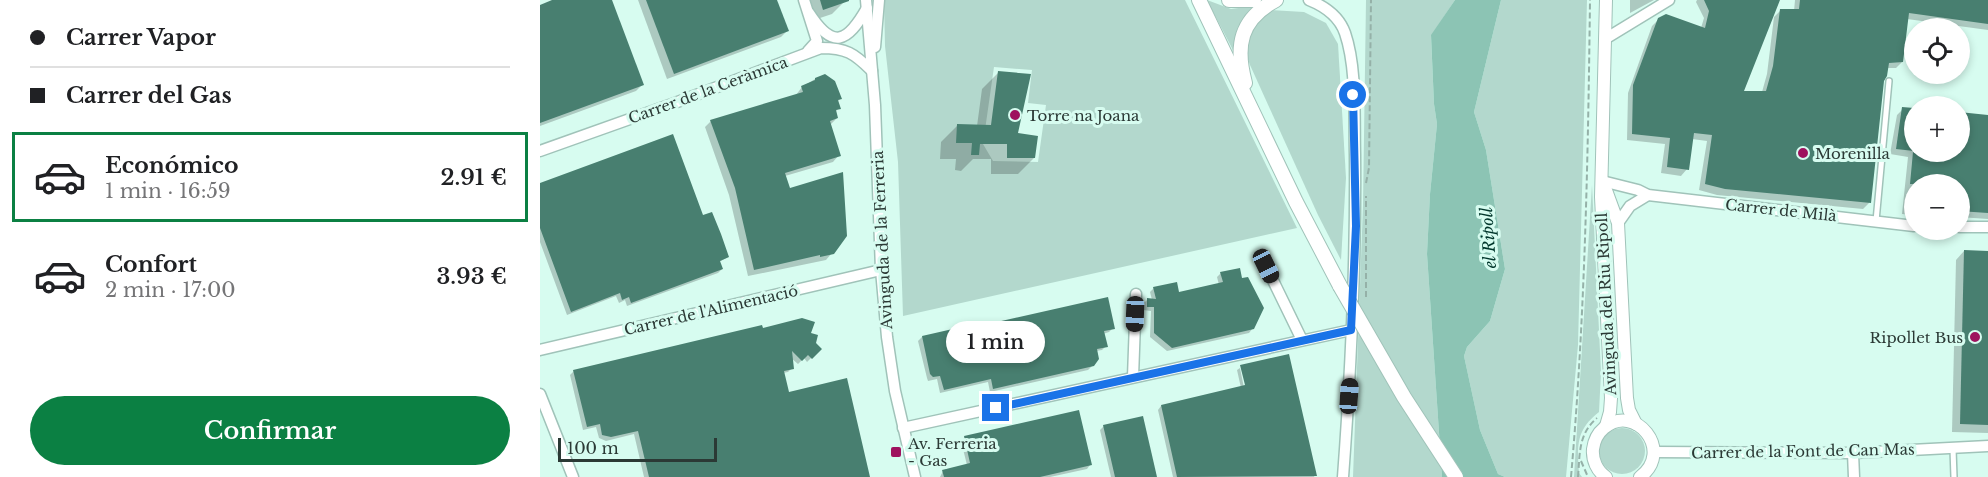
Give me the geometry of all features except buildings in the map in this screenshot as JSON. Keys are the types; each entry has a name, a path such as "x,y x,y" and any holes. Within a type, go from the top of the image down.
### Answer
{"main road":[{"path":"1192,0 1214,33"},
{"path":"1199,0 1257,123 1340,285 1404,397 1456,477"},
{"path":"1229,0 1254,0"},
{"path":"1257,123 1240,65 1241,40 1253,16 1276,0"}],"street":[{"path":"802,55 812,49 817,41 804,0"},
{"path":"872,71 879,0"},
{"path":"1309,0 1324,7 1339,21 1344,30 1349,51 1356,226 1351,375 1343,477"},
{"name":"Avinguda del Riu Ripoll","path":"1606,0 1601,218 1611,398 1606,426 1599,432 1593,450 1593,459 1606,477"},
{"path":"1605,39 1669,0"},
{"path":"809,13 825,34 832,38 842,37 853,30 867,4"},
{"name":"Avinguda de la Ferreria","path":"867,4 875,105 881,270 892,369 915,477"},
{"name":"Carrer de la Ceràmica","path":"540,151 821,48 844,50 858,57 872,71"},
{"name":"Avinguda del Riu Ripoll","path":"1602,181 1618,223 1629,410 1636,424 1649,435 1654,452"},
{"name":"Carrer de Milà","path":"1602,181 1638,190 1648,195 1904,225"},
{"path":"1618,223 1630,206 1648,195"},
{"path":"1970,227 1988,227"},
{"path":"1266,266 1302,340"},
{"name":"Carrer de l'Alimentació","path":"540,350 881,270"},
{"path":"1133,377 1136,294"},
{"path":"903,428 1351,330"},
{"path":"540,394 573,477"},
{"path":"1606,426 1621,421 1636,424"},
{"name":"Carrer de la Font de Can Mas","path":"1654,452 1853,453 1988,446"},
{"path":"1640,477 1649,468 1654,452"},
{"path":"1853,453 1854,477"}],"lane":[{"path":"1876,221 1889,81"},
{"path":"1953,448 1954,477"}],"path":[{"path":"1366,297 1366,187 1369,168 1371,0"},
{"path":"1571,477 1586,241 1590,0"},
{"path":"1578,477 1580,458 1588,477"}],"shaded area":[{"path":"884,0 1185,0 1297,228 903,316 898,162 885,46","holes":["994,67 1032,70 1028,103 1046,105 1038,162 993,161 983,144"]},
{"path":"1207,0 1231,9 1253,6 1240,27 1234,52"},
{"path":"1366,0 1455,0 1431,36 1437,124 1427,254 1442,477 1353,477 1363,205"},
{"path":"1501,0 1587,0 1578,345 1566,477 1505,477 1498,474 1480,430 1464,356 1467,347 1490,321 1505,269 1486,150 1474,112"},
{"path":"1269,10 1304,12 1326,23 1338,44 1346,178 1341,260 1318,215 1244,48 1252,30"},
{"path":"1592,185 1601,372 1599,412 1582,432 1578,454 1579,473 1582,477 1574,477"},
{"path":"1622,428 1631,429 1638,435 1644,442 1644,460 1638,467 1631,473 1622,474 1613,473 1606,467 1600,460 1599,451 1600,442 1606,435 1613,429"}],"water":[{"name":"el Ripoll","path":"1455,0 1501,0 1474,112 1486,150 1505,269 1490,321 1467,347 1464,356 1480,430 1498,474 1505,477 1442,477 1427,254 1437,124 1431,35"}],"place":[{"name":"Torre na Joana","path":"1015,115"},
{"name":"Morenilla","path":"1803,153"},
{"name":"Ripollet Bus","path":"1975,337"},
{"name":"Av. Ferreria - Gas","path":"896,452"}],"route":[{"path":"996,408 1351,330 1356,226 1353,95"}]}
